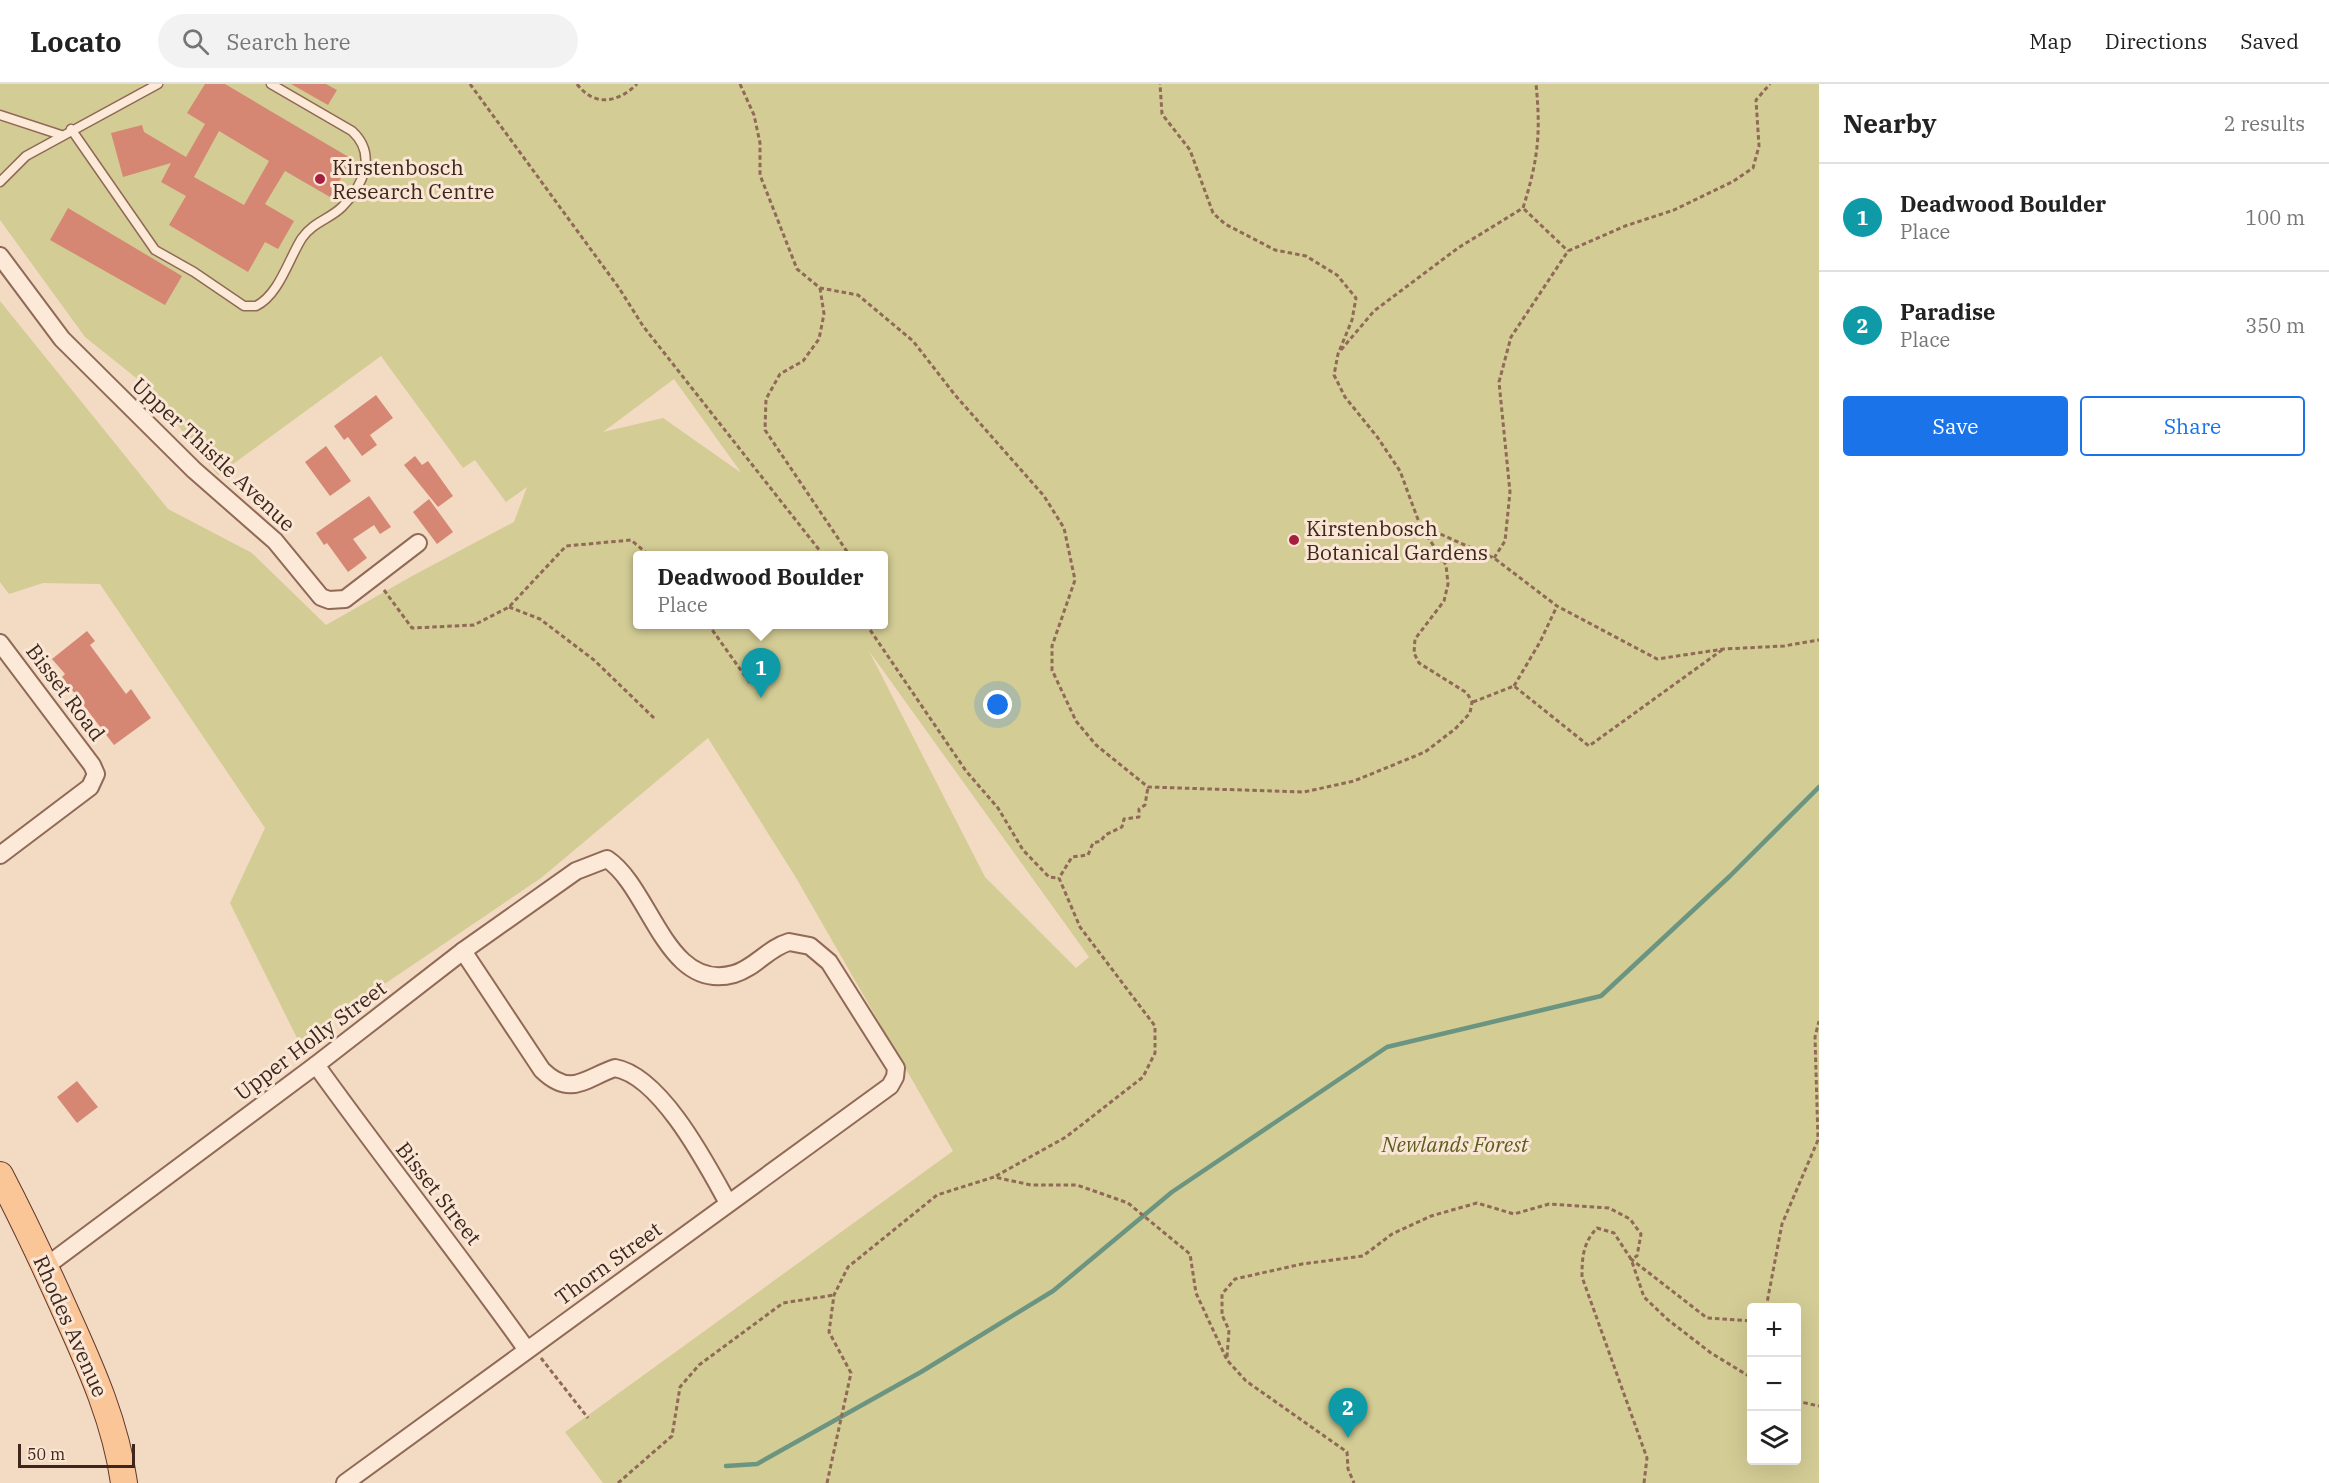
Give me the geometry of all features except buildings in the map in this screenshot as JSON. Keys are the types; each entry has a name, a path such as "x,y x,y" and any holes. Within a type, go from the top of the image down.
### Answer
{"main road":[{"name":"Rhodes Avenue","path":"0,1175 45,1267 107,1410 121,1454 124,1483"}],"street":[{"name":"Upper Thistle Avenue","path":"0,256 62,339 82,361 194,470 275,541 321,597 329,600 345,599 418,543"},
{"name":"Bisset Road","path":"0,643 94,770 94,780 90,787 0,855"},
{"name":"Upper Holly Street","path":"45,1267 316,1065 463,951 576,871 607,859 621,868 632,884 662,939 688,965 704,975 723,976 744,970 789,942 810,946 829,962 891,1058 896,1068 895,1077"},
{"path":"463,951 542,1070 551,1079 561,1084 574,1085 615,1068 634,1075 661,1100 690,1136 728,1203"},
{"name":"Bisset Street","path":"316,1065 372,1143 529,1348"},
{"name":"Thorn Street","path":"345,1483 890,1086 895,1077"}],"lane":[{"path":"0,182 26,156 71,129 158,84"},
{"path":"71,129 155,250 194,272 244,306 256,306 270,295 310,228 342,208 349,199 366,170 368,158 361,139 352,131 271,84"},
{"path":"0,115 61,135"}],"path":[{"path":"470,84 619,288 643,326 821,551"},
{"path":"577,84 588,96 606,101 620,99 637,84"},
{"path":"740,84 754,115 760,143 760,175 797,269 820,288 858,295 914,341 955,395 1044,496 1064,528 1075,580 1054,639 1052,670 1076,721 1096,745 1148,788 1304,792 1354,782 1425,752 1470,713 1472,702 1467,693 1458,686 1441,679 1419,663 1414,653 1415,639 1444,601 1448,584 1446,565 1420,525 1400,471 1378,438 1345,397 1334,375 1338,354 1352,320 1356,298 1337,275 1306,256 1275,250 1225,224 1213,213 1190,150 1162,114 1160,84"},
{"path":"1338,354 1374,311 1458,248 1523,208 1536,164 1539,116 1536,84"},
{"path":"1494,558 1504,541 1510,492 1499,382 1511,337 1568,251 1625,226 1674,210 1732,182 1752,168 1758,146 1756,100 1770,84"},
{"path":"1523,208 1568,251"},
{"path":"820,288 824,314 819,339 803,361 780,374 766,399 765,430 847,551"},
{"path":"1420,525 1494,558 1557,606 1657,659 1724,649 1784,646 1819,640"},
{"path":"374,577 412,628 474,625 509,607 566,546 631,540 645,551"},
{"path":"1472,702 1514,686 1540,642 1557,606"},
{"path":"509,607 540,619 594,660 655,719"},
{"path":"712,629 750,683"},
{"path":"869,629 966,771 998,808 1023,850 1049,877 1059,878"},
{"path":"1514,686 1589,746 1724,649"},
{"path":"1059,878 1072,856 1088,855 1093,843 1101,841 1105,835 1122,827 1124,819 1139,817 1139,809 1145,805 1148,788"},
{"path":"827,1483 850,1373 829,1332 834,1295 848,1267 937,1195 994,1177 1066,1137 1143,1077 1155,1053 1155,1026 1080,927 1059,878"},
{"path":"1767,1303 1782,1224 1818,1140 1815,1037 1819,1021"},
{"path":"994,1177 1031,1185 1077,1185 1128,1203 1190,1254 1196,1293 1227,1360 1246,1382 1347,1452 1348,1468 1354,1483"},
{"path":"1227,1360 1228,1330 1222,1315 1222,1294 1235,1279 1302,1264 1364,1256 1392,1234 1431,1216 1477,1203 1514,1214 1549,1204 1609,1208 1630,1220 1641,1234 1637,1256 1631,1259"},
{"path":"1644,1483 1647,1458 1582,1277 1582,1258 1587,1239 1597,1228 1614,1233 1631,1259 1644,1297 1667,1319 1712,1353 1747,1375"},
{"path":"1631,1259 1707,1318 1747,1321"},
{"path":"618,1483 672,1436 680,1387 699,1365 783,1304 834,1295"},
{"path":"529,1348 588,1418"},
{"path":"1801,1402 1819,1406"}],"green space":[{"name":"Newlands Forest","path":"0,84 1819,84 1819,1483 603,1483 565,1432 953,1151 795,876 708,738 541,878 299,1042 230,903 265,828 100,584 43,583 9,594 0,582 0,301 168,509 252,553 326,625 514,522 527,487 506,502 475,460 463,468 381,356 218,475 145,385 85,337 0,220","holes":["674,379 740,471 663,418 603,432","869,651 1089,957 1076,968 985,877"]}],"waterway":[{"path":"726,1466 757,1464 921,1372 1053,1291 1172,1192 1387,1047 1601,996 1730,876 1819,787"}],"place":[{"name":"Kirstenbosch Research Centre","path":"320,179"},
{"name":"Kirstenbosch Botanical Gardens","path":"1294,540"},
{"name":"Deadwood Boulder","path":"761,698"},
{"name":"Paradise","path":"1348,1438"}]}
